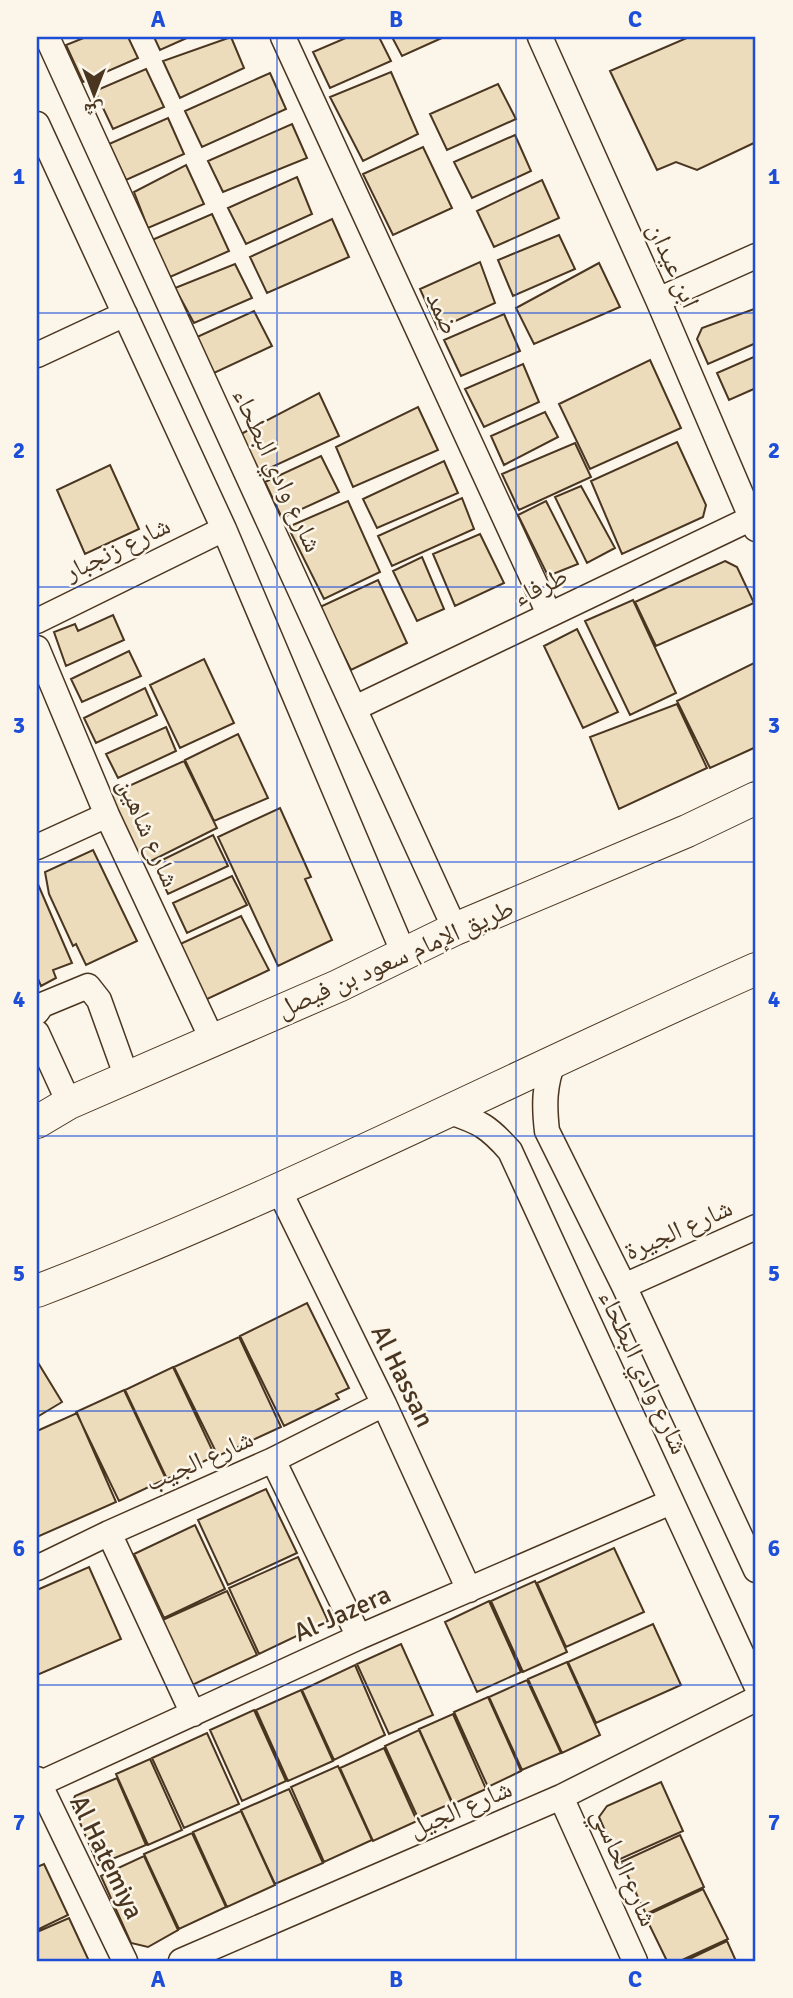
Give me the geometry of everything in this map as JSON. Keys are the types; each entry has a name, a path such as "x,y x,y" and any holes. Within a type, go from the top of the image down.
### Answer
{"main road":[{"name":"طريق الإمام سعود بن فيصل","path":"37,1122 69,1103 338,986 455,929 687,831 756,798"},
{"path":"37,1291 279,1190 450,1112 554,1060 756,969"}],"street":[{"name":"شارع وادي البطحاء","path":"47,37 455,929"},
{"name":"ضمد","path":"283,37 549,614"},
{"name":"ابن عيدان","path":"540,37 658,300 754,524"},
{"path":"37,124 224,529 404,954"},
{"path":"658,300 756,256"},
{"path":"37,355 125,314"},
{"name":"طرفاء","path":"355,708 549,614 754,524"},
{"name":"شارع زنجبار","path":"37,621 224,529"},
{"name":"شارع شاهين","path":"37,648 107,815 212,1040"},
{"path":"37,847 107,815"},
{"path":"37,1012 42,1005 88,986 99,1000 127,1078"},
{"path":"37,1033 69,1103"},
{"name":"شارع وادي البطحاء","path":"554,1060 546,1080 544,1103 547,1131 625,1286 756,1570"},
{"name":"شارع وادي البطحاء","path":"450,1112 472,1119 492,1131 510,1151 756,1685"},
{"name":"Al Hassan","path":"279,1190 384,1404 469,1590"},
{"name":"شارع الجيرة","path":"625,1286 756,1227"},
{"name":"شارع الجيب","path":"37,1568 109,1533 273,1461 384,1404"},
{"path":"273,1461 359,1637"},
{"name":"Al-Jazera","path":"38,1782 359,1637 671,1502"},
{"path":"109,1533 193,1714"},
{"name":"شارع الجيل","path":"181,1961 561,1797 756,1699"},
{"name":"Al Hatemiya","path":"38,1782 125,1961"},
{"name":"شارع الحاسي","path":"561,1797 635,1961"}],"building":[{"path":"86,37 128,37 138,58 83,82 66,45"},
{"path":"154,37 189,37 160,50"},
{"path":"231,37 244,68 180,98 163,61"},
{"path":"348,37 379,37 391,61 330,88 313,52"},
{"path":"392,37 444,37 402,56"},
{"path":"689,37 756,37 756,142 697,170 676,162 657,170 610,71"},
{"path":"146,69 164,107 113,129 95,91"},
{"path":"391,72 418,134 363,161 330,97"},
{"path":"270,73 286,109 202,147 185,111"},
{"path":"498,84 516,119 447,150 430,114"},
{"path":"168,118 184,154 126,180 109,144"},
{"path":"292,124 307,158 223,192 208,161"},
{"path":"515,135 531,171 472,198 454,162"},
{"path":"423,147 452,208 393,235 363,174"},
{"path":"186,165 204,204 148,228 134,192"},
{"path":"297,177 312,214 246,244 228,208"},
{"path":"542,180 559,218 494,247 477,211"},
{"path":"212,214 229,251 170,277 152,240"},
{"path":"332,219 349,257 267,293 250,257"},
{"path":"559,235 575,269 513,296 498,260"},
{"path":"480,262 495,303 438,329 420,289"},
{"path":"599,263 620,307 534,344 516,308"},
{"path":"235,264 252,298 194,323 175,288"},
{"path":"754,309 756,343 708,364 697,339 702,328"},
{"path":"254,311 272,346 214,373 197,337"},
{"path":"504,314 520,351 461,376 444,340"},
{"path":"756,356 756,388 729,400 717,373"},
{"path":"650,360 681,428 590,469 559,404"},
{"path":"523,364 539,402 484,427 465,389"},
{"path":"319,393 339,436 259,473 241,434"},
{"path":"418,407 438,450 353,487 336,447"},
{"path":"545,412 558,437 504,465 491,436"},
{"path":"677,442 706,505 703,517 622,554 591,481"},
{"path":"575,443 591,477 519,510 502,474"},
{"path":"321,456 339,492 282,518 265,482"},
{"path":"444,461 458,493 377,528 363,499"},
{"path":"110,465 139,529 85,554 57,490"},
{"path":"581,486 615,548 587,563 555,497"},
{"path":"462,498 474,529 392,566 378,536"},
{"path":"348,501 380,572 324,599 288,527"},
{"path":"546,501 578,564 548,576 518,515"},
{"path":"480,534 504,583 455,606 433,554"},
{"path":"422,557 444,609 417,621 393,571"},
{"path":"725,561 737,567 754,603 656,646 635,602"},
{"path":"378,580 407,643 351,670 320,607"},
{"path":"633,600 676,693 630,715 585,621"},
{"path":"113,615 124,640 66,666 54,632 75,624 78,631"},
{"path":"577,629 618,712 583,728 544,646"},
{"path":"129,651 141,676 82,702 71,679"},
{"path":"204,659 234,723 180,748 150,685"},
{"path":"756,662 756,747 710,768 677,701"},
{"path":"145,688 157,715 96,743 84,718"},
{"path":"677,704 707,768 619,809 590,737"},
{"path":"166,727 176,751 118,778 106,754"},
{"path":"238,734 268,798 214,821 185,760"},
{"path":"184,761 217,828 143,865 109,795"},
{"path":"280,808 311,877 305,879 332,940 278,966 218,837"},
{"path":"213,835 228,866 168,894 154,864"},
{"path":"93,850 137,941 86,965 76,944 73,946 49,894 45,872"},
{"path":"232,876 247,905 187,933 173,903"},
{"path":"37,882 72,963 53,970 56,978 41,986 37,976"},
{"path":"241,916 269,970 203,1001 178,945"},
{"path":"307,1303 349,1388 336,1394 339,1399 284,1426 240,1336"},
{"path":"239,1337 281,1427 218,1456 174,1367"},
{"path":"37,1361 62,1402 37,1417"},
{"path":"173,1367 215,1456 167,1479 125,1390"},
{"path":"124,1390 166,1479 119,1501 76,1412"},
{"path":"77,1413 116,1502 37,1537 37,1431"},
{"path":"266,1489 297,1553 228,1585 198,1520"},
{"path":"195,1525 225,1589 164,1618 134,1554"},
{"path":"614,1548 644,1612 566,1647 537,1583"},
{"path":"298,1557 328,1621 259,1654 229,1588"},
{"path":"89,1567 121,1639 37,1675 37,1590"},
{"path":"535,1581 567,1652 523,1672 491,1601"},
{"path":"227,1591 257,1655 188,1687 158,1622"},
{"path":"489,1601 521,1672 477,1692 445,1622"},
{"path":"653,1624 681,1685 596,1723 568,1662"},
{"path":"401,1644 433,1715 389,1734 357,1664"},
{"path":"567,1662 600,1735 562,1753 528,1679"},
{"path":"355,1665 385,1735 334,1760 302,1690"},
{"path":"527,1680 561,1753 522,1770 489,1697"},
{"path":"301,1690 333,1761 288,1781 256,1710"},
{"path":"488,1697 521,1771 488,1787 454,1712"},
{"path":"254,1710 286,1781 242,1801 210,1730"},
{"path":"453,1714 486,1789 453,1804 419,1729"},
{"path":"419,1730 452,1803 418,1818 385,1746"},
{"path":"207,1733 239,1804 184,1828 152,1758"},
{"path":"384,1748 417,1821 373,1841 340,1768"},
{"path":"150,1759 182,1830 148,1845 116,1774"},
{"path":"338,1766 372,1840 324,1862 291,1787"},
{"path":"117,1778 146,1845 98,1865 72,1804 75,1796"},
{"path":"661,1782 683,1831 618,1860 599,1817 607,1806"},
{"path":"289,1789 323,1863 275,1884 241,1810"},
{"path":"241,1811 275,1885 227,1907 193,1832"},
{"path":"192,1833 226,1907 179,1929 144,1854"},
{"path":"680,1835 704,1887 646,1914 621,1862"},
{"path":"144,1856 178,1930 148,1947 131,1943 101,1876"},
{"path":"44,1864 68,1915 37,1930 37,1867"},
{"path":"703,1889 728,1939 680,1961 667,1961 645,1916"},
{"path":"69,1918 89,1961 37,1961 37,1932"},
{"path":"727,1941 736,1961 685,1961"}]}
